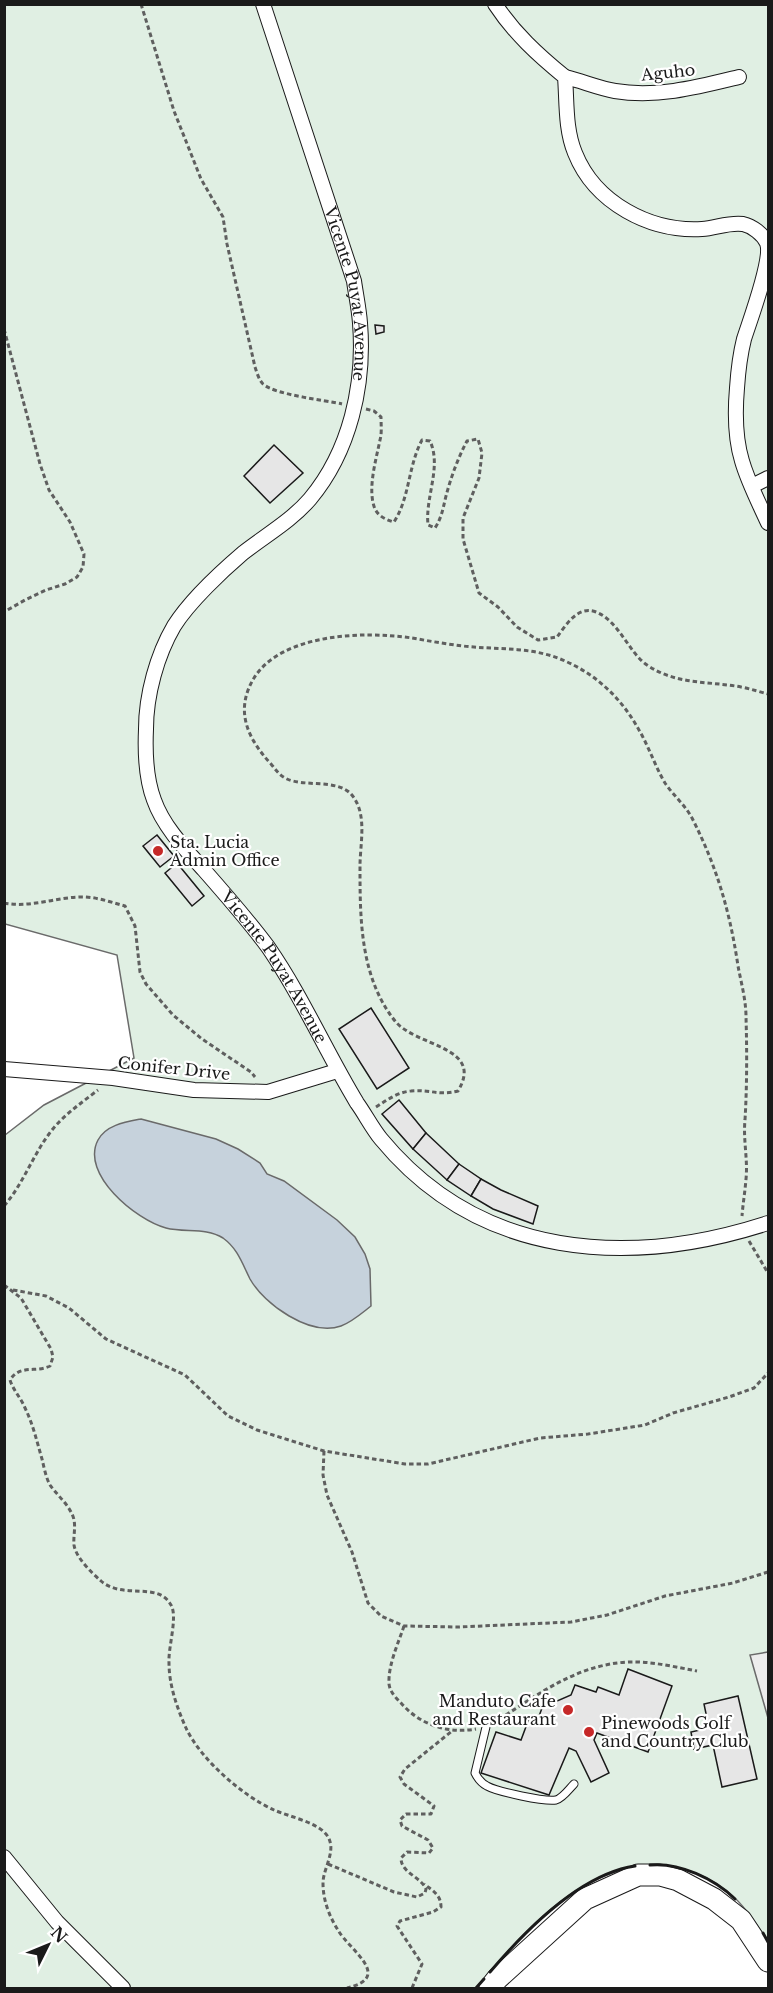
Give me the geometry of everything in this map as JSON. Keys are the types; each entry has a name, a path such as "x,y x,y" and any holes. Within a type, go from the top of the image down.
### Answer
{"main road":[{"path":"490,1989 497,1979 585,1899 638,1875 660,1875 678,1880 714,1899 741,1920 768,1961"}],"street":[{"name":"Vicente Puyat Avenue","path":"262,4 354,281 360,325 355,406 333,466 309,500 283,524 243,553 208,585 174,626 152,678 146,728 149,778 154,800 183,847 252,926 274,957 337,1071 380,1138 422,1182 455,1204 501,1229 537,1239 622,1249 663,1247 742,1232 768,1223"},
{"path":"495,4 514,32 566,77 569,133 575,154 594,184 624,211 647,222 672,229 745,225 758,231 767,243 768,260 744,342 736,389 737,439 742,462 768,523"},
{"name":"Aguho","path":"566,77 615,91 652,94 686,90 739,76"},
{"path":"752,486 768,478"},
{"name":"Conifer Drive","path":"4,1069 113,1078 194,1090 268,1092 337,1071"},
{"path":"4,1857 57,1922 123,1989"}],"lane":[{"path":"486,1727 475,1773 489,1787 546,1800 560,1798 574,1784"}],"path":[{"path":"141,4 174,111 201,179 223,217 255,367 261,383 280,392 374,411 381,417 381,438 375,460 372,488 375,510 383,519 394,522 402,510 417,450 422,440 430,441 436,454 426,511 428,525 435,528 443,516 446,496 459,456 467,441 478,439 482,453 479,478 463,518 463,539 479,593 498,607 517,627 538,640 556,638 574,616 584,610 596,612 611,624 646,664 671,677 703,684 741,687 768,694"},
{"path":"4,329 49,490 70,522 84,554 83,567 77,577 4,612"},
{"path":"365,1114 395,1096 409,1091 445,1094 459,1091 464,1081 465,1065 460,1058 417,1038 397,1023 380,996 370,974 363,943 360,813 351,794 340,787 300,783 283,778 251,739 244,708 249,691 255,677 268,662 288,649 314,640 367,636 401,637 546,654 583,670 622,702 639,729 665,783 690,815 726,901 746,1013 747,1104 744,1141 746,1181 742,1232 768,1273"},
{"path":"4,903 24,904 81,897 105,900 124,906 135,926 140,972 146,984 173,1015 202,1039 251,1071 268,1092"},
{"path":"4,1206 17,1191 40,1148 56,1125 113,1078"},
{"path":"4,1285 12,1289 46,1296 69,1308 106,1339 185,1375 228,1416 283,1439 324,1450 405,1464 428,1464 540,1438 612,1431 645,1425 673,1413 754,1388 768,1373"},
{"path":"12,1289 21,1298 51,1349 53,1357 50,1366 44,1369 21,1370 10,1380 34,1430 49,1483 67,1506 74,1520 75,1549 79,1557 112,1588 122,1591 157,1592 171,1605 174,1613 168,1664 177,1706 187,1730 206,1756 251,1799 324,1832 329,1838 331,1847 323,1882 329,1915 338,1931 366,1962 368,1969 363,1983 347,1989"},
{"path":"324,1450 323,1474 327,1495 352,1552 368,1603 381,1616 404,1626 459,1627 571,1622 607,1615 665,1596 733,1583 768,1572"},
{"path":"404,1626 391,1668 389,1688 405,1708 417,1718 452,1731 486,1727 545,1688 581,1671 627,1662 698,1671"},
{"path":"412,1989 422,1964 397,1926 400,1922 434,1912 441,1907 441,1901 438,1894 404,1868 401,1858 407,1852 429,1853 433,1848 428,1840 402,1827 400,1820 406,1814 431,1814 434,1806 404,1784 400,1777 405,1769 452,1731"},
{"path":"328,1864 394,1892 411,1896 417,1897 425,1893 423,1883"}],"green space":[{"path":"5,5 768,5 768,1942 743,1906 724,1889 687,1870 668,1866 649,1866 630,1868 611,1874 574,1892 534,1924 476,1988 5,1988 5,1135 44,1105 134,1058 117,955 5,924"}],"shaded area":[{"path":"141,1119 216,1139 238,1149 260,1163 267,1174 284,1181 337,1220 355,1237 365,1254 370,1269 371,1306 341,1326 316,1327 302,1323 277,1308 257,1289 236,1252 223,1238 210,1232 166,1228 140,1216 127,1206 104,1181 97,1167 95,1153 98,1140 106,1131 116,1125"},
{"path":"768,1652 768,1718 750,1655"}],"building":[{"path":"375,325 384,326 384,332 376,334"},
{"path":"274,445 303,473 270,503 244,476"},
{"name":"Sta. Lucia Admin Office","path":"157,835 174,856 160,867 143,846"},
{"path":"177,863 204,896 192,906 165,873"},
{"path":"371,1008 409,1068 377,1089 339,1029"},
{"path":"399,1100 426,1133 413,1149 382,1114"},
{"path":"426,1133 459,1164 447,1180 413,1149"},
{"path":"459,1164 481,1179 471,1196 447,1180"},
{"path":"481,1179 538,1206 533,1224 493,1209 471,1196"},
{"name":"Pinewoods Golf and Country Club","path":"628,1669 672,1686 648,1752 597,1733 594,1740 609,1773 591,1782 576,1751 569,1748 549,1795 481,1773 496,1732 521,1740 530,1716 538,1719 546,1697 555,1702 571,1695 575,1685 596,1692 598,1687 619,1695"},
{"path":"738,1696 757,1779 722,1787 713,1745 694,1749 691,1732 709,1728 704,1704"}],"wall":[{"path":"650,1865 673,1866 696,1873 735,1899"},
{"path":"490,1972 536,1923 574,1893 614,1871 635,1866"},
{"path":"763,1933 768,1942"},
{"path":"476,1988 484,1979"}],"place":[{"name":"Sta. Lucia Admin Office","path":"158,851"},
{"name":"Manduto Cafe and Restaurant","path":"568,1710"},
{"name":"Pinewoods Golf and Country Club","path":"589,1732"}]}
